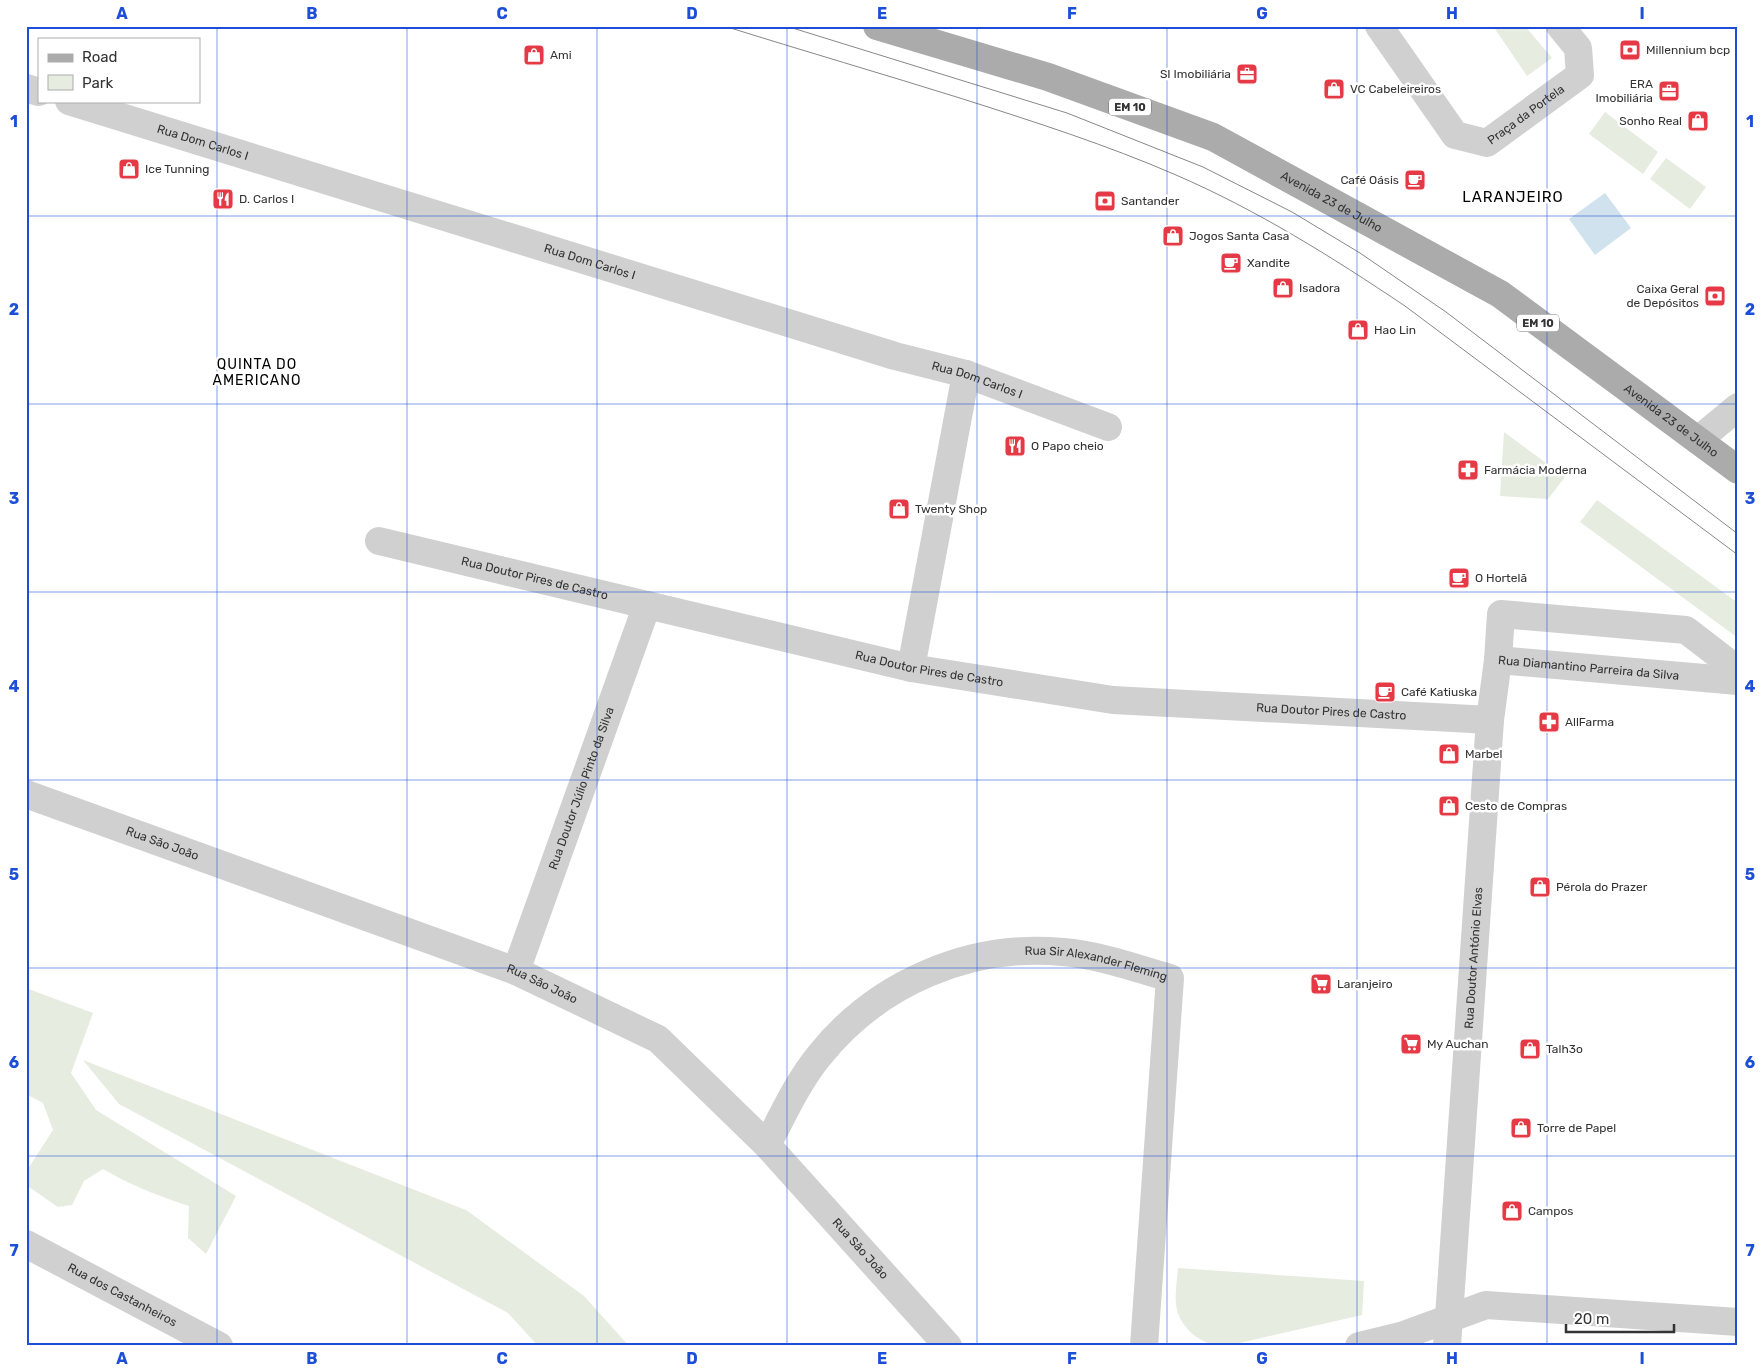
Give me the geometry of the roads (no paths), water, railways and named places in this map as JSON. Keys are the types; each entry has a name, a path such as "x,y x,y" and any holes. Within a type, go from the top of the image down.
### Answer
{"main road":[{"name":"Avenida 23 de Julho","path":"878,26 1048,77 1213,136 1500,294 1738,470"}],"street":[{"name":"Praça da Portela","path":"1379,26 1455,135 1487,143 1580,76 1578,48 1560,26"},
{"path":"26,88 38,92"},
{"name":"Rua Dom Carlos I","path":"72,102 895,356 966,374 1108,427"},
{"path":"910,668 966,374"},
{"path":"1698,440 1738,407"},
{"name":"Rua Doutor Pires de Castro","path":"380,541 910,668 1113,700 1490,720"},
{"name":"Rua Doutor Júlio Pinto da Silva","path":"516,971 646,605"},
{"name":"Rua Diamantino Parreira da Silva","path":"1738,670 1686,630 1501,614 1498,660 1738,681"},
{"name":"Rua Doutor António Elvas","path":"1448,1333 1490,720 1498,660"},
{"name":"Rua São João","path":"26,794 516,971 658,1039 767,1145 948,1346"},
{"name":"Rua Sir Alexander Fleming","path":"767,1145 798,1085 818,1056 841,1031 868,1008 927,973 960,961 994,954 1029,951 1063,952 1098,957 1170,978 1144,1346"},
{"name":"Rua dos Castanheiros","path":"26,1244 219,1346"},
{"path":"1360,1346 1404,1335 1448,1333 1486,1304 1738,1322"}],"water":[{"path":"1605,193 1631,228 1595,255 1569,219"}],"tram line":[{"path":"724,26 1071,134 1150,164 1236,203 1322,252 1405,306 1738,555"},
{"path":"786,26 1067,113 1203,167 1292,212 1360,253 1446,312 1738,534"}],"place":[{"name":"Millennium bcp","path":"1630,50"},
{"name":"Ami","path":"534,55"},
{"name":"SI Imobiliária","path":"1247,74"},
{"name":"VC Cabeleireiros","path":"1334,89"},
{"name":"ERA Imobiliária","path":"1669,91"},
{"name":"Sonho Real","path":"1698,121"},
{"name":"Ice Tunning","path":"129,169"},
{"name":"Café Oásis","path":"1415,180"},
{"name":"D. Carlos I","path":"223,199"},
{"name":"Santander","path":"1105,201"},
{"name":"Jogos Santa Casa","path":"1173,236"},
{"name":"Xandite","path":"1231,263"},
{"name":"Isadora","path":"1283,288"},
{"name":"Caixa Geral de Depósitos","path":"1715,296"},
{"name":"Hao Lin","path":"1358,330"},
{"name":"O Papo cheio","path":"1015,446"},
{"name":"Farmácia Moderna","path":"1468,470"},
{"name":"Twenty Shop","path":"899,509"},
{"name":"O Hortelã","path":"1459,578"},
{"name":"Café Katiuska","path":"1385,692"},
{"name":"AllFarma","path":"1549,722"},
{"name":"Marbel","path":"1449,754"},
{"name":"Cesto de Compras","path":"1449,806"},
{"name":"Pérola do Prazer","path":"1540,887"},
{"name":"Laranjeiro","path":"1321,984"},
{"name":"My Auchan","path":"1411,1044"},
{"name":"Talh3o","path":"1530,1049"},
{"name":"Torre de Papel","path":"1521,1128"},
{"name":"Campos","path":"1512,1211"}],"district":[{"name":"LARANJEIRO","path":"1513,197"},
{"name":"QUINTA DO AMERICANO","path":"257,372"}]}
